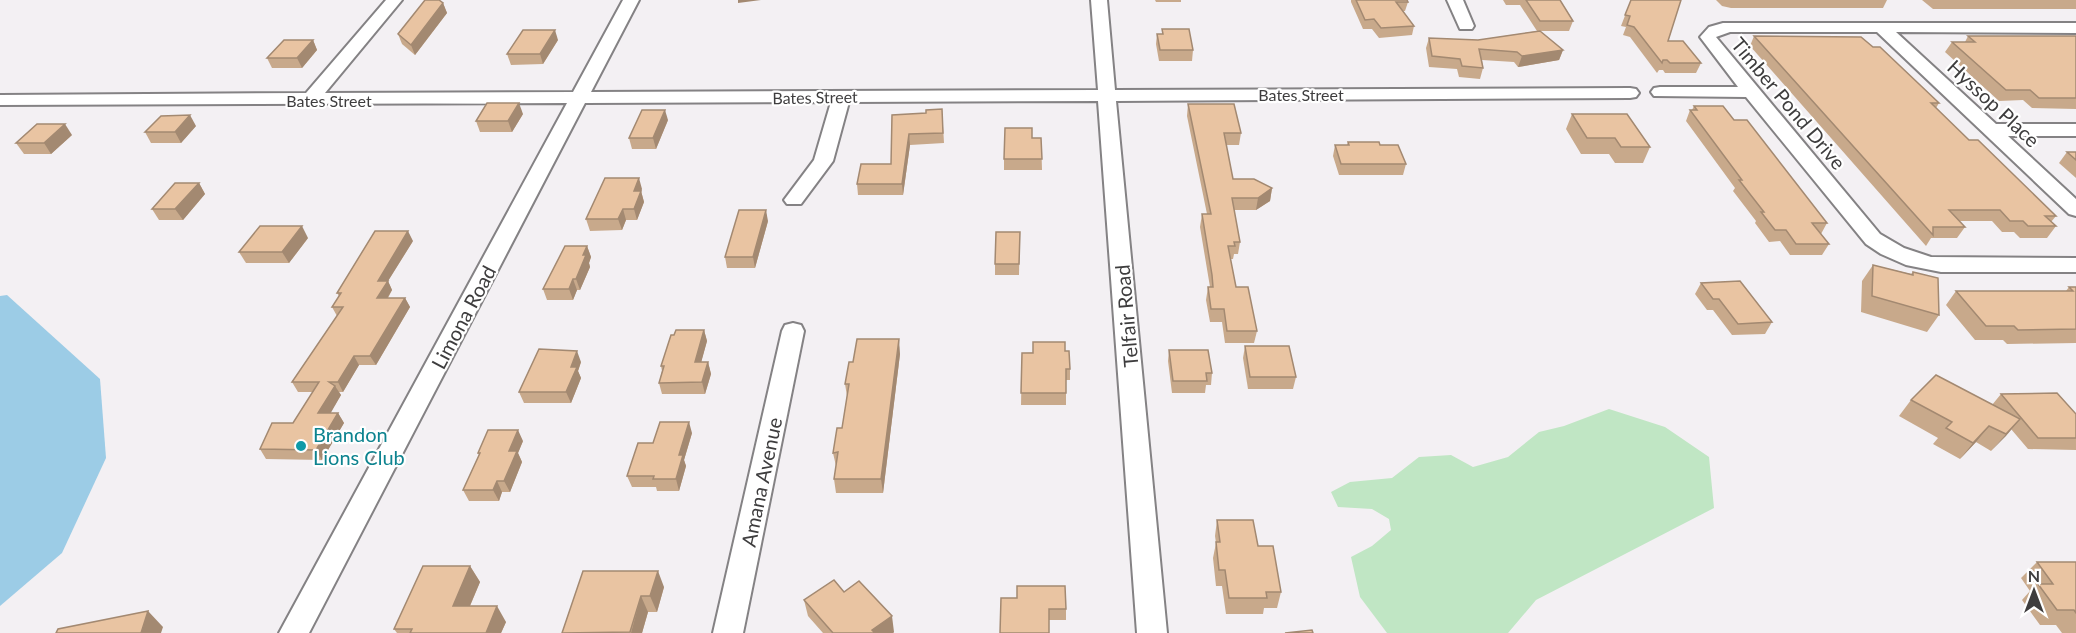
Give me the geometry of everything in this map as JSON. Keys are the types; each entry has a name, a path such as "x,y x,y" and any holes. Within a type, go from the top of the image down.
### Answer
{"street":[{"path":"310,100 394,0"},
{"name":"Limona Road","path":"294,633 631,0"},
{"name":"Telfair Road","path":"1099,0 1152,633"},
{"path":"1455,0 1466,26"},
{"name":"Timber Pond Drive","path":"2076,28 1730,27 1711,32 1708,36 1710,42 1750,93 1873,239 1886,248 1921,263 1941,266 2076,265"},
{"name":"Hyssop Place","path":"1882,28 2076,210"},
{"name":"Bates Street","path":"0,100 1630,93"},
{"path":"1660,93 1750,93"},
{"path":"794,200 823,161 842,97"},
{"path":"1990,130 2076,130"},
{"name":"Amana Avenue","path":"728,633 793,331"}],"green space":[{"path":"1609,409 1665,427 1709,457 1714,508 1536,600 1508,633 1387,633 1360,597 1351,557 1372,546 1391,530 1389,519 1372,509 1338,507 1331,492 1350,482 1392,478 1419,457 1451,455 1473,467 1508,457 1539,432 1564,426"}],"water":[{"path":"7,295 100,379 106,458 62,553 0,606 0,296"}],"building":[{"path":"425,0 439,0 443,3 411,45 398,34"},
{"path":"1356,0 1407,0 1408,2 1396,2 1414,26 1381,28 1374,19 1365,20"},
{"path":"1526,0 1560,0 1573,21 1540,21"},
{"path":"1631,0 1681,0 1668,41 1683,41 1701,63 1670,63 1663,60 1662,63 1634,27 1627,25 1630,16 1625,15"},
{"path":"1162,29 1189,29 1193,50 1160,50 1157,34 1163,34"},
{"path":"523,30 555,30 540,54 507,54"},
{"path":"1540,31 1563,50 1522,56 1517,52 1479,49 1483,68 1462,66 1460,59 1432,56 1429,38 1478,40"},
{"path":"1754,36 1861,37 1873,47 1880,47 1939,103 1931,103 1969,140 1978,140 2056,216 2045,216 2056,226 2028,226 2023,221 2010,221 2000,210 1949,210 1965,227 1933,227 1933,235"},
{"path":"1968,36 2076,36 2076,98 2039,98 2030,90 2006,90 1952,42 1975,42"},
{"path":"284,40 313,40 297,58 267,58"},
{"path":"487,103 519,103 508,121 476,121"},
{"path":"1188,104 1234,104 1241,133 1224,133 1233,179 1254,179 1272,188 1258,198 1232,198 1240,242 1234,242 1235,246 1228,246 1236,287 1248,287 1257,331 1227,331 1224,309 1211,309 1208,287 1213,287 1212,275 1202,214 1211,214"},
{"path":"1694,106 1723,106 1734,120 1747,120 1827,223 1812,223 1829,244 1796,244 1786,230 1775,230 1739,180 1742,180 1690,110 1697,110"},
{"path":"942,109 943,133 909,134 902,184 857,184 861,164 891,164 892,115 926,113 926,110"},
{"path":"642,110 665,110 653,138 629,138"},
{"path":"1572,114 1627,114 1650,147 1621,147 1615,138 1587,138"},
{"path":"190,115 175,132 145,132 161,116"},
{"path":"37,124 65,124 44,143 16,143"},
{"path":"1005,128 1032,128 1032,138 1041,138 1042,159 1004,159"},
{"path":"1348,142 1379,142 1380,145 1398,145 1406,164 1341,164 1335,145 1349,145"},
{"path":"2067,152 2076,152 2076,160"},
{"path":"605,178 639,178 634,191 641,191 634,209 623,209 618,219 586,219"},
{"path":"175,183 199,183 175,209 152,209"},
{"path":"739,210 766,210 753,257 725,257"},
{"path":"260,226 302,226 282,252 239,252"},
{"path":"375,231 408,231 378,281 388,281 377,298 405,298 370,356 354,356 338,382 329,382 335,386 318,413 338,413 316,450 260,449 272,423 293,423 319,382 292,382 343,307 332,307 341,293 337,293"},
{"path":"996,232 1020,232 1019,264 995,264"},
{"path":"565,246 587,246 583,255 586,255 576,279 573,279 569,289 543,289"},
{"path":"1873,265 1913,275 1913,272 1938,278 1939,315 1872,296"},
{"path":"1740,281 1772,322 1738,324 1719,299 1713,299 1701,283"},
{"path":"2069,287 2076,287 2076,329 2018,330 2014,326 1986,326 1956,291 2073,291"},
{"path":"676,330 704,330 695,362 708,362 702,382 659,383 664,366 661,366 671,335 674,335"},
{"path":"857,339 899,339 881,479 834,479 838,452 833,453 837,428 842,428 849,384 845,384 849,362 853,362"},
{"path":"1033,342 1065,342 1065,351 1069,351 1070,369 1066,369 1066,393 1021,393 1022,353 1033,353"},
{"path":"1245,346 1289,346 1296,377 1250,377"},
{"path":"539,349 577,351 571,367 577,367 566,392 519,392"},
{"path":"1169,350 1208,350 1212,373 1206,373 1207,381 1173,381"},
{"path":"1936,375 2020,419 2006,434 1989,426 1973,443 1946,428 1952,422 1911,400"},
{"path":"2057,393 2076,414 2076,438 2038,438 2001,394"},
{"path":"660,422 689,422 679,455 683,455 676,479 627,476 638,443 653,443"},
{"path":"488,430 518,430 509,451 517,451 504,481 497,481 493,490 463,490 480,453 478,453"},
{"path":"1217,520 1253,520 1258,546 1273,546 1281,592 1266,592 1267,598 1229,598 1225,570 1219,570 1216,542 1220,542"},
{"path":"2037,562 2076,562 2076,613 2074,610 2057,610 2038,584 2053,584"},
{"path":"423,566 470,566 453,606 497,606 486,633 410,633 412,629 394,629"},
{"path":"583,571 658,571 650,596 641,596 630,632 562,633"},
{"path":"834,580 844,592 859,581 892,616 872,630 875,633 833,633 804,600"},
{"path":"1017,586 1065,586 1066,609 1049,609 1049,633 1000,633 1001,598 1017,598"},
{"path":"148,611 141,633 56,633 58,629"},
{"path":"1312,630 1313,633 1285,633"}],"place":[{"name":"Brandon Lions Club","path":"301,446"}]}
